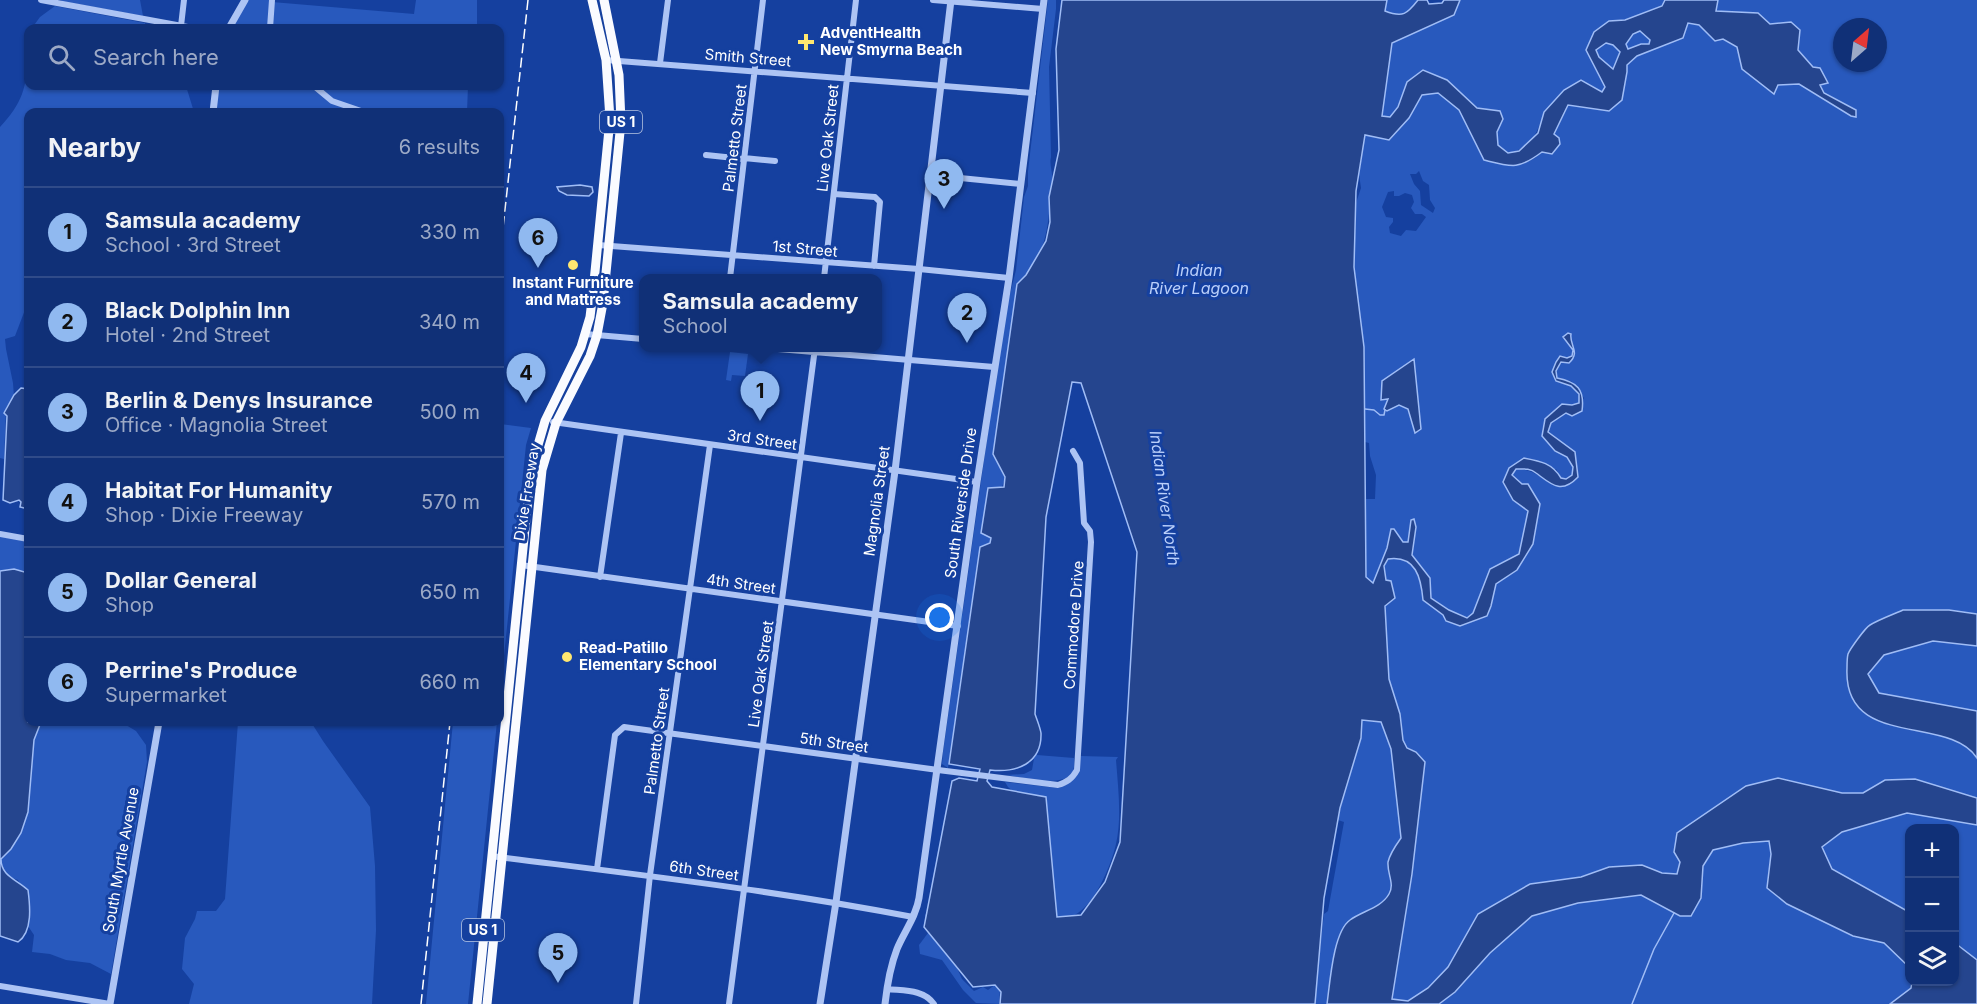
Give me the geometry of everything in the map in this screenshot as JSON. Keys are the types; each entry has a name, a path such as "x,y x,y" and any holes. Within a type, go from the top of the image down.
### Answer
{"main road":[{"name":"Dixie Freeway","path":"491,856 531,469 545,421 576,360 591,306 608,147 610,103 606,60 592,0"},
{"name":"Dixie Freeway","path":"501,857 542,470 547,446 556,423 585,366 597,335 603,303 620,148 621,105 617,61 604,0"},
{"name":"US 1","path":"477,1004 491,856"},
{"name":"US 1","path":"488,1004 501,857"}],"street":[{"path":"41,0 57,1 171,24"},
{"path":"181,24 184,0"},
{"path":"230,24 245,0"},
{"path":"270,24 272,0"},
{"path":"660,63 668,0"},
{"name":"Palmetto Street","path":"731,274 763,0"},
{"name":"Live Oak Street","path":"825,274 856,0"},
{"path":"933,0 1043,9"},
{"name":"South Riverside Drive","path":"885,1004 897,948 917,909 919,898 977,482 1009,278 1044,0"},
{"name":"Magnolia Street","path":"820,1004 895,471 951,1"},
{"name":"Smith Street","path":"606,60 1033,93"},
{"path":"213,108 216,90"},
{"path":"319,90 332,101 352,108"},
{"path":"608,147 620,148"},
{"path":"706,155 775,161"},
{"path":"930,175 1021,184"},
{"path":"834,194 875,197 880,202 874,266"},
{"name":"1st Street","path":"598,245 1009,278"},
{"path":"585,334 639,339"},
{"name":"Live Oak Street","path":"729,1004 815,352"},
{"path":"846,352 994,367"},
{"name":"3rd Street","path":"545,421 977,482"},
{"path":"600,577 621,433"},
{"name":"Palmetto Street","path":"636,1004 650,875 710,445"},
{"name":"Commodore Drive","path":"1048,783 1058,785 1065,783 1073,777 1077,770 1091,543 1090,531 1084,522 1080,463 1072,451"},
{"path":"0,534 24,539"},
{"name":"4th Street","path":"521,565 958,626"},
{"path":"506,708 517,709"},
{"name":"South Myrtle Avenue","path":"110,1004 158,726"},
{"name":"5th Street","path":"597,869 615,735 624,726 1048,783"},
{"name":"6th Street","path":"491,856 650,875 836,902 913,917"},
{"path":"480,958 491,959"},
{"path":"0,986 110,1004"},
{"path":"887,989 919,993 927,996 933,1004"}],"shaded area":[{"path":"62,0 140,0 143,16 61,1"},
{"path":"245,0 272,0 272,2 414,14 416,0 477,0 477,24 231,24"},
{"path":"1048,0 1056,0 1056,9 1049,67 1052,177 1048,223 1042,249 1036,261 1017,284 993,454 1005,478 1002,487 988,488 981,533 991,537 991,543 980,547 948,768 942,764 943,752 1004,318 1016,270 1024,197 1028,186"},
{"path":"1382,0 1418,0 1409,12 1386,16"},
{"path":"1460,0 1665,0 1663,6 1625,20 1609,21 1586,50 1605,87 1602,92 1544,112 1528,144 1508,153 1498,146 1497,132 1503,119 1500,111 1477,108 1447,80 1407,82 1398,107 1390,117 1381,116 1392,43 1454,15"},
{"path":"1718,0 1977,0 1977,614 1949,610 1903,610 1848,653 1900,728 1953,739 1970,750 1977,758 1977,798 1885,780 1863,793 1842,793 1778,778 1680,862 1677,874 1662,873 1642,865 1609,867 1581,877 1558,881 1478,914 1448,967 1428,988 1408,1001 1392,999 1412,874 1425,762 1416,752 1407,748 1403,740 1400,714 1389,679 1385,637 1384,566 1388,559 1405,560 1411,564 1421,583 1423,600 1460,626 1491,606 1496,584 1517,570 1533,544 1540,504 1526,485 1512,475 1516,469 1532,472 1555,486 1578,477 1575,452 1548,433 1551,423 1566,413 1572,416 1584,398 1571,381 1557,378 1556,371 1556,381 1571,386 1579,394 1579,403 1561,404 1545,419 1542,430 1555,451 1567,457 1573,467 1572,475 1566,479 1561,478 1556,469 1509,468 1513,500 1528,511 1519,554 1490,569 1473,613 1467,618 1431,598 1430,578 1412,555 1416,527 1411,520 1408,542 1403,542 1394,529 1391,529 1387,548 1373,583 1366,577 1366,499 1375,499 1376,475 1370,456 1369,443 1365,442 1364,347 1354,267 1356,203 1361,188 1359,174 1365,135 1409,118 1422,95 1438,93 1459,110 1484,160 1516,162 1534,159 1552,138 1568,105 1609,111 1627,72 1626,65 1637,56 1683,38 1687,22 1699,25 1715,41 1723,39 1737,47 1774,93 1778,85 1799,84 1855,117 1856,110 1824,93 1820,85 1827,83 1820,68 1813,67 1798,50 1800,30 1791,22 1770,24 1758,13 1716,11","holes":["1419,171 1423,181 1429,185 1430,200 1435,208 1433,213 1421,205 1420,191 1410,174 1416,174","1394,191 1394,196 1405,193 1412,195 1414,202 1411,208 1415,214 1422,214 1426,217 1416,231 1406,230 1401,236 1390,233 1389,227 1393,218 1386,217 1382,207 1388,192","1563,337 1570,338 1575,351 1569,363 1562,362 1556,371 1556,362 1572,356 1573,350","1413,360 1415,433 1408,409 1399,405 1387,411 1388,399"]},
{"path":"55,6 145,24 35,24 40,17"},
{"path":"1640,31 1650,40 1650,44 1641,44 1628,49 1626,44 1633,34"},
{"path":"1606,43 1613,45 1620,52 1612,69 1595,50"},
{"path":"24,89 187,90 193,108 24,108 24,312 15,336 5,339 14,397 6,408 4,459 0,458 0,127 14,111"},
{"path":"216,90 468,90 467,108 213,108"},
{"path":"730,352 748,354 745,376 732,375 731,381 726,380"},
{"path":"504,425 531,428 526,445 504,656"},
{"path":"0,536 24,541 24,572 14,569 0,571"},
{"path":"1933,641 1977,646 1977,711 1879,693 1868,674 1884,655"},
{"path":"1361,720 1381,722 1391,749 1401,838 1390,863 1389,895 1381,904 1355,917 1344,926 1333,959 1327,1004 1314,1004 1324,914 1328,911 1344,822 1338,820"},
{"path":"39,726 128,726 136,731 146,745 147,762 111,974 90,963 32,952 34,935 28,926 30,904 18,880 7,875 3,870 1,858 11,849 21,834 28,812 34,740"},
{"path":"238,726 314,726 370,807 375,866 376,930 372,1004 189,1004 194,984 182,969 185,938 197,911 216,911 225,899"},
{"path":"453,726 497,726 468,1004 426,1004"},
{"path":"1035,753 1074,758 1072,773 1060,780 1051,781 1006,775 1024,774 1032,770"},
{"path":"1080,756 1118,757 1116,760 1119,802 1118,834 1110,864 1093,897 1078,913 1068,918 1056,918 1016,794 1005,782 1058,788 1064,786 1075,777"},
{"path":"1907,813 1977,825 1977,960 1959,946 1959,824 1905,824 1905,910 1832,869 1822,847 1842,832"},
{"path":"1770,841 1771,854 1767,888 1787,904 1853,936 1884,943 1905,963 1905,986 1911,986 1911,988 1890,1004 1439,1004 1455,992 1490,953 1532,916 1578,903 1641,895 1660,904 1701,898 1703,866 1713,850 1743,843"},
{"path":"929,911 937,940 962,979 974,991 983,987 988,990 996,984 1000,989 999,1004 976,1003 963,990 942,960 920,954 919,945 928,933 925,915"}],"water":[{"name":"Indian River Lagoon","path":"1062,0 1387,0 1385,11 1400,14 1411,9 1418,0 1427,0 1429,4 1442,3 1444,0 1460,0 1454,15 1392,43 1382,116 1390,117 1398,107 1407,82 1423,70 1447,80 1477,108 1500,111 1503,119 1497,132 1498,145 1508,153 1519,151 1538,133 1544,112 1564,90 1581,80 1602,92 1605,87 1586,50 1594,32 1609,21 1625,20 1662,6 1665,0 1718,0 1716,11 1758,13 1770,24 1791,22 1800,30 1798,50 1813,67 1820,68 1828,83 1820,85 1824,93 1856,110 1856,117 1799,84 1778,85 1774,94 1742,69 1737,47 1723,39 1715,41 1699,25 1688,23 1683,38 1637,56 1627,65 1622,100 1609,111 1568,105 1554,134 1559,138 1560,144 1552,154 1542,152 1527,162 1514,165 1484,160 1459,110 1438,93 1422,95 1409,118 1389,140 1365,135 1356,191 1354,267 1364,347 1366,577 1373,583 1387,548 1391,529 1394,529 1403,542 1408,542 1411,520 1414,519 1416,527 1412,555 1430,578 1431,598 1467,618 1473,613 1490,569 1519,554 1528,511 1513,500 1503,482 1509,468 1524,458 1550,466 1561,478 1566,479 1572,475 1573,467 1567,457 1555,451 1542,436 1545,419 1562,404 1579,403 1579,394 1571,386 1556,381 1552,372 1560,356 1567,358 1572,356 1573,350 1563,337 1568,333 1571,334 1574,355 1569,363 1561,362 1556,371 1557,378 1574,384 1581,392 1583,403 1582,411 1572,416 1566,413 1551,423 1548,432 1575,452 1578,477 1561,487 1551,484 1534,471 1516,469 1512,475 1522,484 1528,484 1540,504 1533,544 1517,570 1496,584 1487,616 1460,626 1446,621 1443,615 1423,600 1421,584 1411,564 1397,559 1388,559 1384,566 1386,580 1391,581 1395,598 1385,606 1389,679 1400,714 1403,740 1407,748 1416,752 1425,762 1412,874 1392,999 1408,1001 1428,988 1448,967 1478,914 1530,884 1581,877 1609,867 1642,865 1662,873 1677,874 1680,862 1674,852 1677,833 1746,786 1778,778 1842,793 1863,793 1885,780 1915,779 1977,798 1977,825 1907,813 1842,832 1822,847 1832,869 1905,910 1905,963 1884,943 1853,936 1787,904 1767,888 1771,854 1769,841 1743,843 1713,850 1703,866 1701,898 1691,916 1680,916 1641,895 1578,903 1532,916 1490,953 1455,992 1439,1004 1327,1004 1333,959 1344,926 1350,920 1386,899 1391,890 1388,862 1401,838 1391,749 1381,722 1362,720 1361,738 1340,808 1324,898 1315,1004 1000,1004 1001,992 995,985 973,987 924,927 952,781 959,778 977,781 980,769 949,764 980,547 990,543 991,538 981,533 988,488 1004,487 1005,477 993,454 1017,284 1026,275 1046,241 1050,222 1049,197 1059,150 1056,49","holes":["1640,31 1650,40 1649,44 1641,44 1628,49 1626,44 1633,34","1606,43 1613,45 1620,52 1613,69 1599,57 1596,50","1072,382 1081,383 1137,552 1120,842 1105,882 1081,915 1057,917 1046,797 992,787 987,781 990,770 1009,770 1026,764 1037,752 1040,744 1041,733 1035,714 1046,517"]},
{"path":"580,185 592,187 593,192 589,196 567,195 559,191 557,187"},
{"path":"1414,359 1421,429 1415,433 1408,409 1399,405 1387,411 1384,409 1388,399 1381,400 1382,381"},
{"path":"21,388 24,388 24,508 20,507 19,500 10,503 3,500 7,416 4,413 14,395"},
{"path":"14,569 24,572 24,726 39,726 34,740 28,812 21,833 11,849 1,859 6,873 28,890 30,910 28,925 23,938 18,942 0,936 0,571"},
{"path":"1903,610 1949,610 1977,614 1977,646 1933,641 1884,655 1868,674 1879,693 1977,711 1977,758 1963,745 1944,737 1879,721 1862,710 1850,694 1848,654 1870,625"},
{"path":"1959,946 1977,960 1977,1004 1890,1004 1911,986 1959,986"}],"waterway":[{"path":"1365,409 1374,410 1380,415 1384,415 1385,410"},
{"path":"1632,1004 1654,949 1674,913"}],"railway":[{"path":"504,219 528,0"},
{"path":"421,1004 450,726"}],"place":[{"name":"AdventHealth New Smyrna Beach","path":"806,42"},
{"name":"Berlin & Denys Insurance","path":"944,209"},
{"name":"Instant Furniture and Mattress","path":"573,265"},
{"name":"Perrine's Produce","path":"538,268"},
{"name":"Black Dolphin Inn","path":"967,343"},
{"name":"Habitat For Humanity","path":"526,403"},
{"name":"Samsula academy","path":"760,421"},
{"name":"Read-Patillo Elementary School","path":"567,657"},
{"name":"Dollar General","path":"558,983"}],"water label":[{"name":"Indian River North","path":"1165,498"}]}
